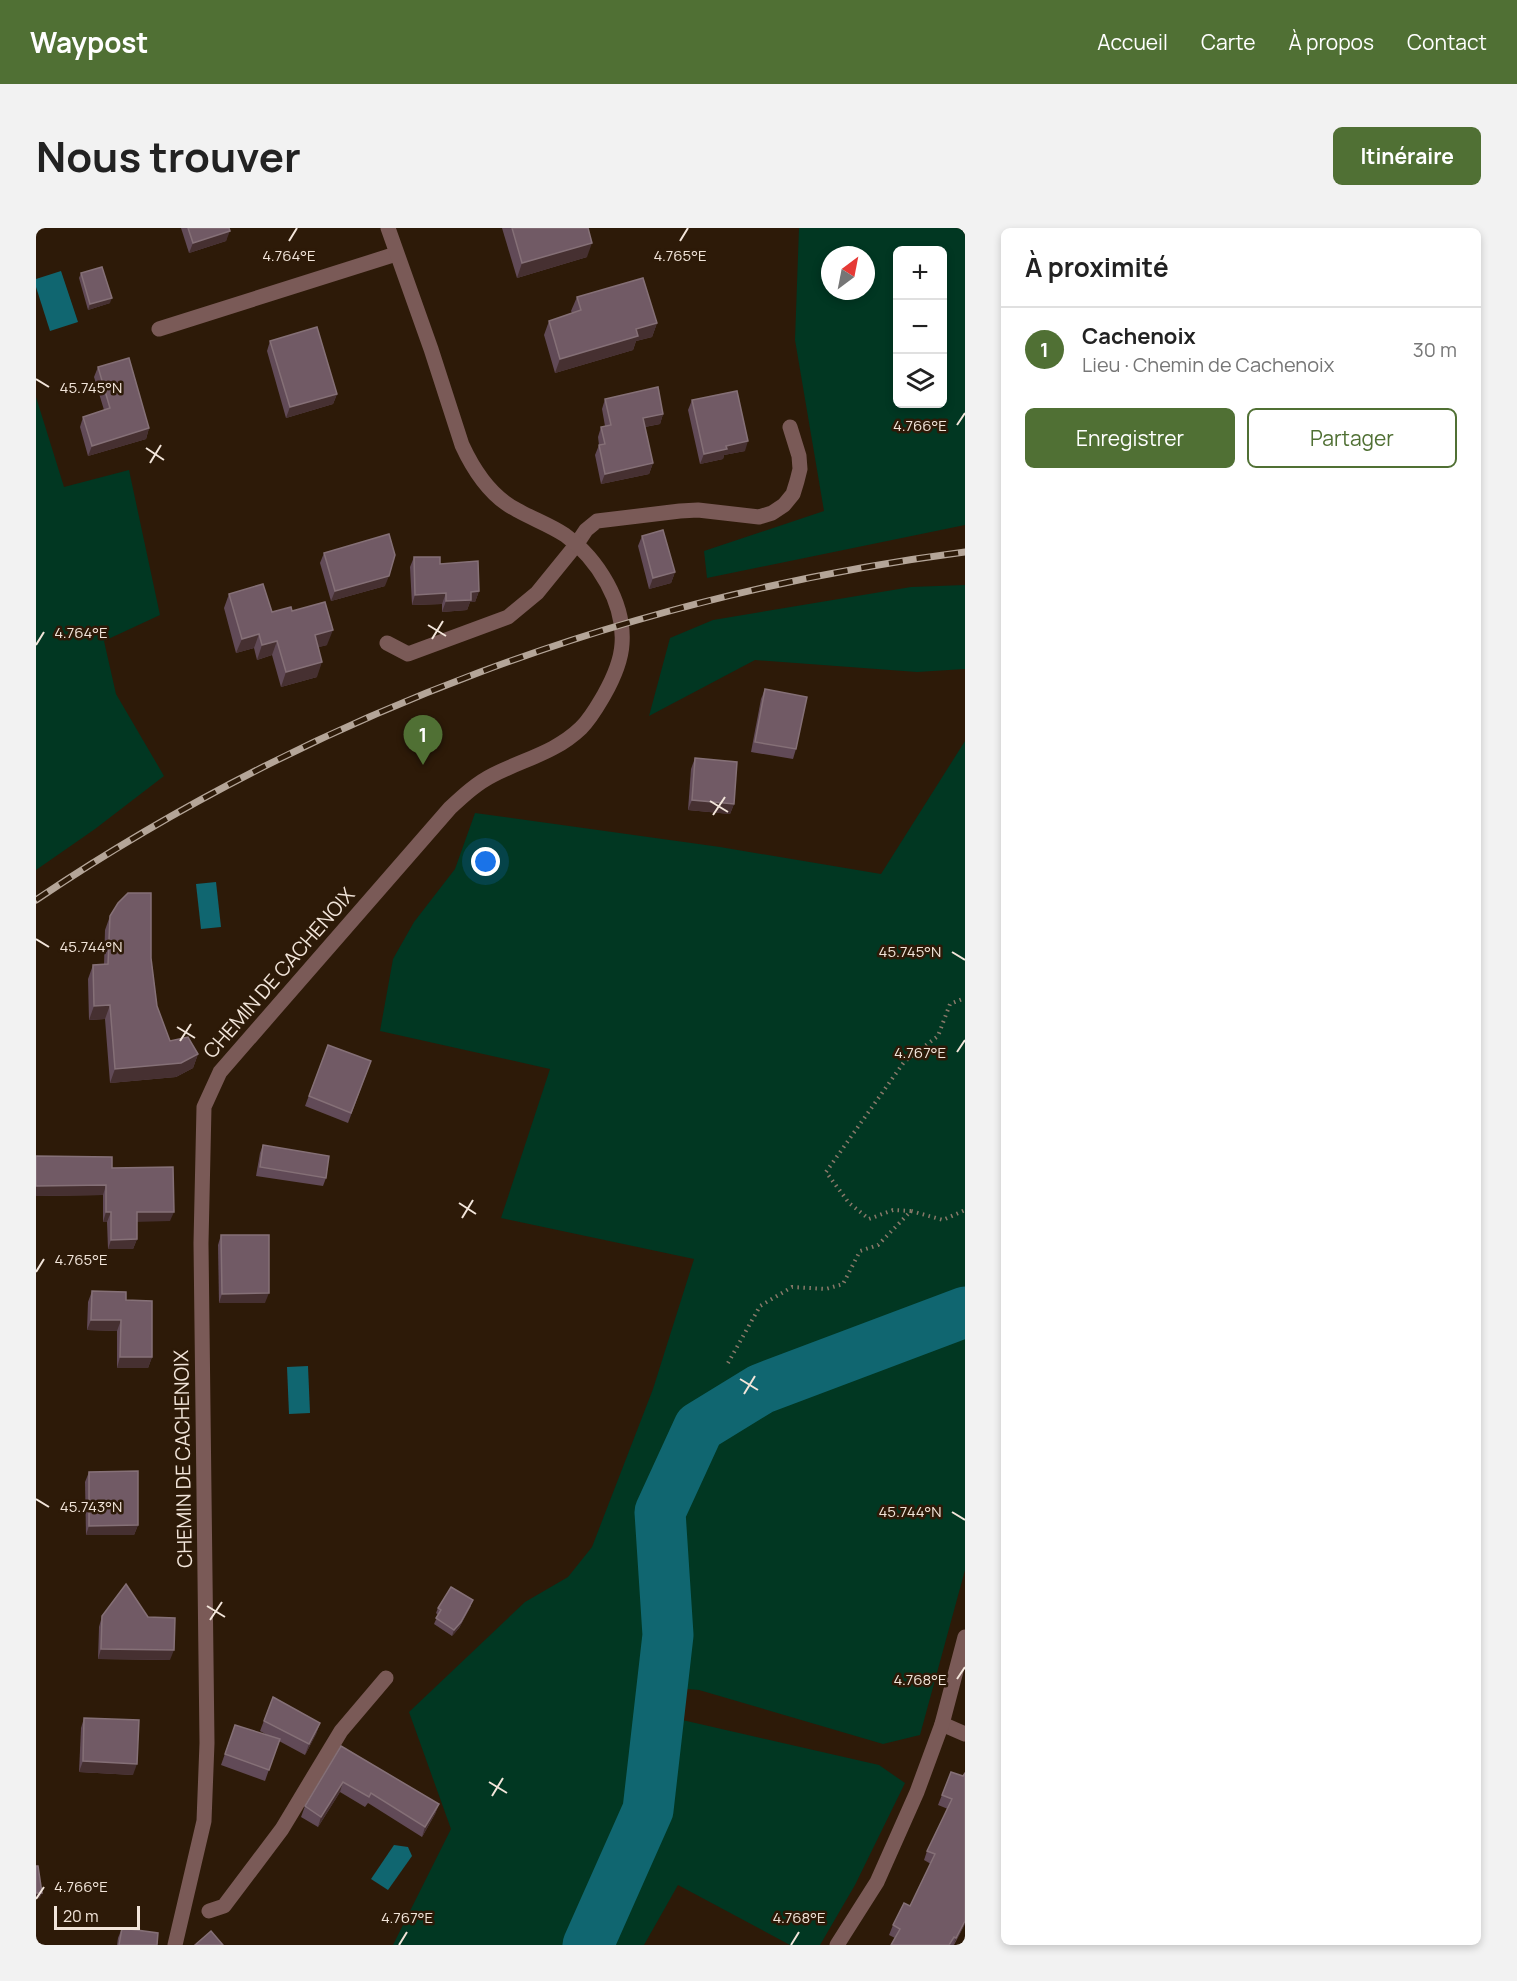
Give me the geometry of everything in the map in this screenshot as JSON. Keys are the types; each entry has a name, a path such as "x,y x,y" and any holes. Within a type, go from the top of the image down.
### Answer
{"street":[{"name":"CHEMIN DE CACHENOIX","path":"175,1945 204,1821 207,1743 201,1243 204,1107 220,1072 450,808 481,781 558,747 580,729 596,711 615,674 622,646 622,636 610,588 591,561 576,545 555,529 501,500 476,471 462,445 388,228"},
{"path":"159,329 396,254"},
{"path":"387,643 408,654 508,617 537,592 586,530 597,521 698,510 751,517 772,513 784,505 793,494 798,475 799,456 790,427"},
{"path":"837,1945 877,1882 917,1792 959,1682 965,1636"},
{"path":"209,1911 224,1906 237,1889 282,1829 341,1731 386,1678"},
{"path":"942,1724 965,1734"}],"path":[{"path":"965,998 950,1004 938,1036 904,1062 826,1172 849,1203 869,1219 893,1210 911,1211 943,1220 965,1210"},
{"path":"728,1363 760,1306 792,1287 826,1289 843,1284 860,1251 878,1245 911,1211"}],"green space":[{"path":"799,228 965,228 965,525 707,578 704,551 824,511 795,340"},
{"path":"36,397 64,487 129,470 160,615 104,641 116,694 164,776 95,829 36,870"},
{"path":"965,585 965,669 917,672 755,660 649,716 670,638 713,620 911,587"},
{"path":"965,741 965,1570 920,1735 883,1744 699,1690 687,1689 678,1719 879,1765 905,1783 855,1885 820,1945 790,1945 678,1885 644,1945 393,1945 451,1829 409,1712 525,1602 568,1577 592,1547 653,1389 694,1259 501,1218 550,1069 380,1031 393,959 414,922 455,869 475,813 720,847 881,874"}],"water":[{"path":"61,271 78,322 50,331 36,287 36,279"},
{"path":"216,882 221,927 201,929 196,884"},
{"path":"308,1366 310,1413 289,1414 287,1367"},
{"path":"394,1845 408,1847 412,1856 388,1890 371,1879"}],"building":[{"path":"188,228 229,228 230,231 193,243"},
{"path":"512,228 588,228 592,243 522,263"},
{"path":"102,267 112,298 90,304 81,273"},
{"path":"643,278 657,323 636,329 638,336 560,359 549,321 581,310 577,297"},
{"path":"317,327 337,394 290,407 270,341"},
{"path":"129,358 149,428 92,446 83,417 110,408 98,367"},
{"path":"658,387 663,414 643,418 653,463 605,474 599,445 605,444 601,427 611,425 605,399"},
{"path":"737,391 748,441 704,454 692,400"},
{"path":"663,530 675,572 653,578 642,536"},
{"path":"389,534 395,555 389,576 335,591 324,553"},
{"path":"414,557 440,557 440,564 478,561 479,591 471,592 471,600 446,601 446,593 415,595"},
{"path":"263,584 272,612 291,607 292,611 325,602 333,630 315,635 322,662 286,672 277,641 262,645 259,634 242,639 229,594"},
{"path":"765,689 807,697 796,749 755,742"},
{"path":"695,758 737,762 734,804 692,800"},
{"path":"128,893 151,893 151,958 157,1006 170,1041 188,1037 198,1054 181,1063 115,1069 110,1005 94,1006 93,965 108,964 110,916"},
{"path":"328,1045 371,1061 351,1113 309,1096"},
{"path":"263,1145 329,1156 326,1178 260,1167"},
{"path":"36,1156 112,1157 112,1168 173,1167 174,1212 137,1212 137,1239 111,1240 111,1212 106,1212 106,1185 36,1186"},
{"path":"221,1235 269,1235 269,1293 222,1294"},
{"path":"92,1291 126,1292 126,1300 152,1301 152,1357 120,1357 121,1320 91,1320"},
{"path":"138,1471 138,1525 89,1526 89,1472"},
{"path":"126,1584 148,1617 175,1618 174,1650 101,1649 102,1616"},
{"path":"451,1587 473,1600 454,1630 436,1618 441,1610 438,1608"},
{"path":"273,1697 320,1723 309,1744 264,1721"},
{"path":"84,1718 139,1720 137,1764 83,1761"},
{"path":"235,1725 280,1739 269,1770 225,1754"},
{"path":"341,1746 439,1804 425,1827 371,1793 369,1797 343,1782 321,1817 305,1806"},
{"path":"951,1772 963,1776 965,1773 965,1921 956,1938 954,1937 949,1945 891,1945 900,1929 893,1925 904,1903 910,1906 935,1854 927,1851 952,1799 942,1795"},
{"path":"36,1866 38,1866 42,1893 36,1893"},
{"path":"122,1928 158,1933 157,1945 119,1945"},
{"path":"211,1931 223,1945 195,1945"}],"waterway":[{"path":"588,1945 648,1810 668,1635 660,1512 699,1427 761,1389 965,1312"}],"railway":[{"path":"36,900 142,833 252,773 365,719 480,672 598,632 719,598 841,572 965,552"}],"place":[{"name":"Cachenoix","path":"423,765"}]}
